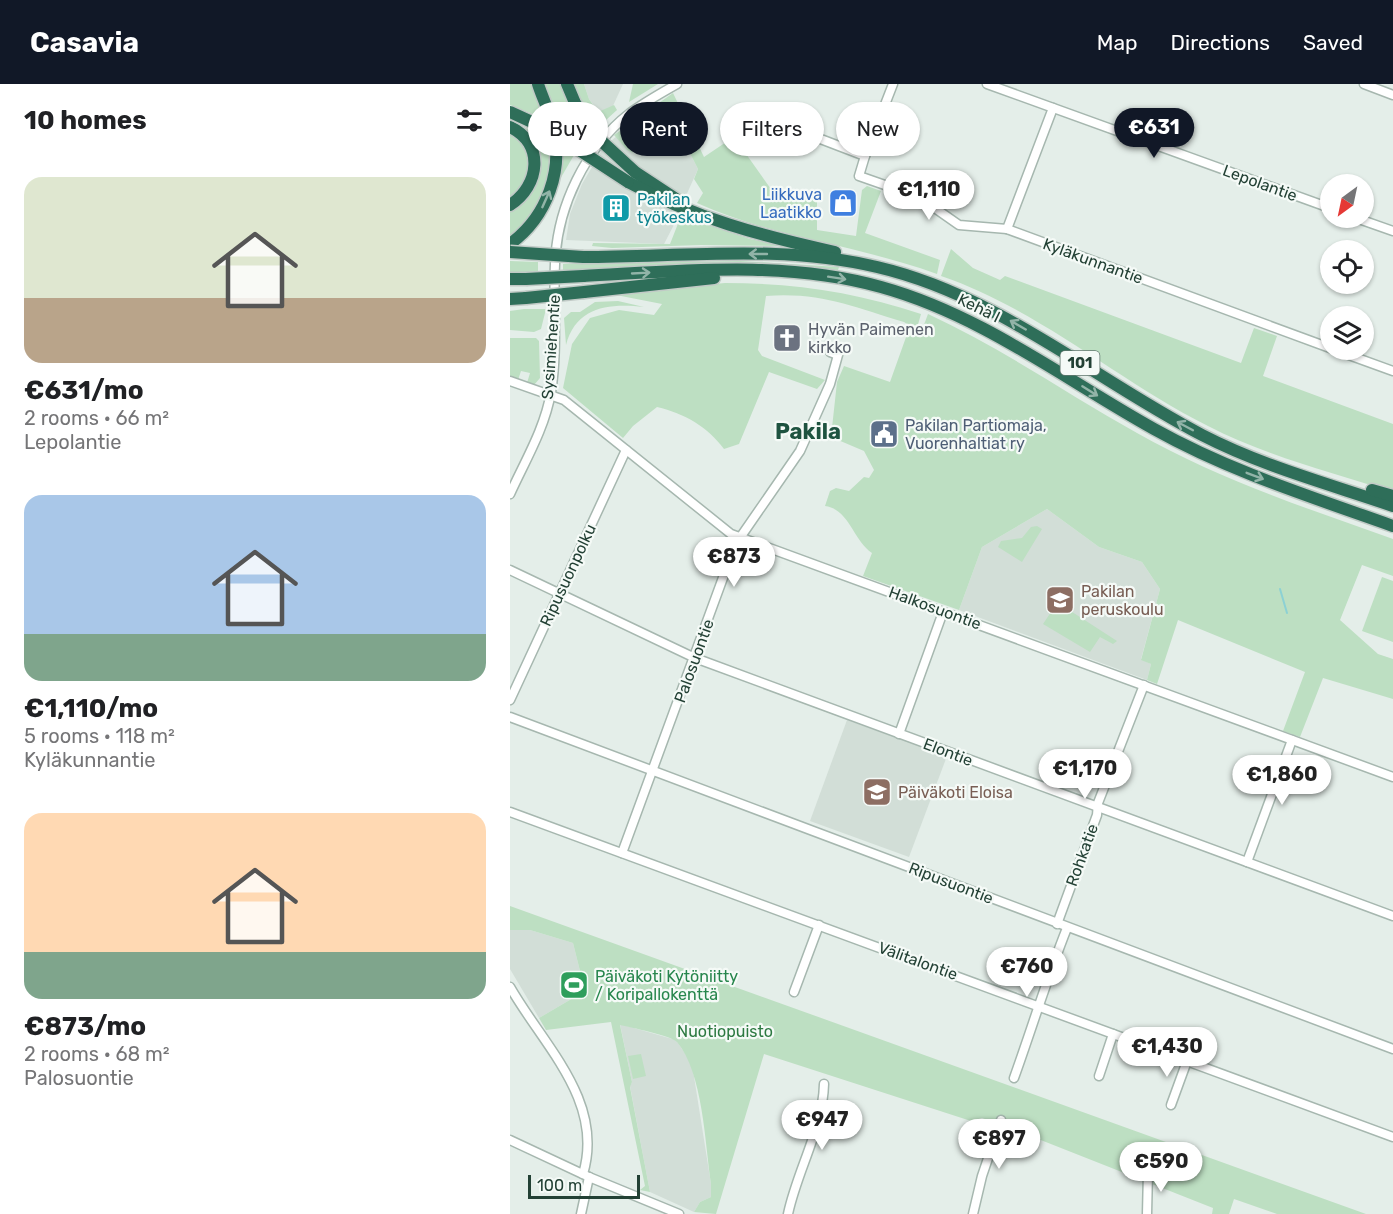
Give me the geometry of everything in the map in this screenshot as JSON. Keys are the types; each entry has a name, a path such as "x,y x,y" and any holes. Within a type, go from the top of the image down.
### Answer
{"highway":[{"path":"510,244 536,218 548,197 554,174 555,136 538,84"},
{"path":"567,84 575,103 598,138 632,177"},
{"path":"510,112 547,129 680,202 757,234 842,253 919,279"},
{"path":"510,127 528,140 535,163 529,186 510,205"},
{"name":"Kehä I","path":"510,252 583,257 802,255 841,259 919,279 1008,320 1203,436 1237,452 1393,506"},
{"name":"Kehä I","path":"510,279 709,270 779,272 837,278 879,286 933,305 999,336 1155,429 1195,450 1290,490 1393,526"},
{"path":"510,299 779,272"},
{"path":"1294,472 1393,496"}],"street":[{"name":"Sysimiehentie","path":"510,494 538,435 550,394 556,303 555,264 558,236 568,199 591,156 607,135 630,113 677,84"},
{"path":"885,102 892,84"},
{"name":"Lepolantie","path":"987,84 1320,204"},
{"path":"1364,84 1393,94"},
{"path":"1007,229 1053,108"},
{"name":"Kyläkunnantie","path":"865,156 859,176 919,197 959,225 1007,229 1320,344"},
{"path":"1374,224 1393,231"},
{"name":"Palosuontie","path":"622,853 740,538 803,444 830,384 838,355 830,352"},
{"name":"Kyläkunnantie","path":"1364,360 1393,370"},
{"name":"Halkosuontie","path":"510,381 567,402 730,534 1393,777"},
{"name":"Ripusuonpolku","path":"510,700 626,450"},
{"name":"Elontie","path":"510,570 695,658 1393,916"},
{"path":"899,734 943,612"},
{"name":"Rohkatie","path":"1057,924 1144,686"},
{"name":"Ripusuontie","path":"510,717 654,769 1067,928 1393,1049"},
{"path":"1247,862 1292,740"},
{"name":"Välitalontie","path":"510,812 1393,1137"},
{"path":"794,992 819,925"},
{"path":"1014,1078 1067,928"},
{"path":"510,987 561,1062 579,1098 588,1147 581,1214"},
{"path":"1099,1076 1113,1034"},
{"path":"1171,1105 1187,1061"},
{"path":"788,1214 792,1195 810,1145 824,1084"},
{"path":"973,1214 982,1176 1001,1120"},
{"path":"510,1140 586,1176 679,1214"},
{"path":"1147,1214 1148,1172"}],"shaded area":[{"path":"584,84 623,84 612,108 608,109 608,102 591,102"},
{"path":"620,133 620,156 692,156 698,169 685,198 631,176 626,187 679,215 664,244 566,240 570,214 582,184 599,156 608,156 608,144"},
{"name":"Pakilan peruskoulu","path":"1047,509 1099,547 1142,562 1160,589 1141,659 1151,664 1147,680 959,610 982,547"},
{"name":"Päiväkoti Eloisa","path":"847,720 947,756 909,857 810,821"},
{"path":"510,930 530,930 573,943 585,991 539,1018 510,969"},
{"path":"620,1024 676,1040 692,1064 711,1184 711,1197 700,1202 694,1212 650,1192"}],"green space":[{"path":"510,84 533,84 539,102 528,102 528,112 510,105"},
{"path":"543,84 561,84 569,102 550,102"},
{"path":"573,84 584,84 591,102 583,102"},
{"path":"633,84 658,84 629,102"},
{"path":"673,93 677,102 660,102"},
{"path":"614,105 617,110 608,118 608,108"},
{"path":"510,120 528,129 528,153"},
{"path":"510,131 524,145 529,157 530,170 523,186 510,200"},
{"path":"620,131 620,142 614,135"},
{"path":"720,146 720,156 748,156 773,192 817,194 817,230 856,236 862,190 867,186 881,191 865,233 940,260 937,274 907,264 756,225 697,203 703,193 694,179 698,169 691,156 708,156"},
{"path":"530,156 553,156 540,207 514,237 510,235 510,209 538,171"},
{"path":"561,156 573,156 559,181 557,180"},
{"path":"681,216 750,239 782,246 701,245 612,248 592,246 593,243 670,244"},
{"path":"951,249 973,268 1000,280 1005,276 1241,363 1254,328 1277,336 1263,376 1393,424 1393,492 1253,446 1230,437 1174,408 1011,307 941,276"},
{"path":"510,261 538,262 538,271 510,274"},
{"path":"741,261 839,267 838,270 741,264 563,270 563,264"},
{"path":"725,283 800,287 873,300 921,314 917,328 922,330 928,314 982,341 1111,418 1199,465 1263,492 1393,539 1393,576 1362,565 1340,620 1378,654 1393,659 1393,699 1323,678 1300,737 1283,731 1305,672 1178,620 1157,684 1147,680 1151,664 1141,660 1160,589 1142,562 1099,547 1047,509 982,547 959,610 863,576 872,553 860,541 840,513 825,506 830,491 836,488 849,491 864,477 869,478 874,470 864,451 831,437 837,382 844,366 890,382 910,326 904,322 821,299 786,295 766,296 758,350 762,356 825,380 817,389 769,372 739,444 724,449 703,427 677,413 657,407 633,426 623,438 563,388 572,344 590,318 619,310 654,315 662,304 616,295 616,293"},
{"path":"618,301 644,307 619,306 596,310 578,322 566,345 564,318 571,312 580,312 595,302"},
{"path":"546,309 541,329 534,332 510,330 510,311"},
{"path":"510,338 536,338 539,341 540,378 534,385 527,383 530,373 521,371 518,380 510,377"},
{"path":"1037,526 1042,529 1022,562 998,547 1001,541 1022,538 1031,527"},
{"path":"1382,577 1393,581 1393,642 1362,631"},
{"path":"1059,600 1067,605 1066,608 1117,641 1113,644 1100,637 1090,652 1043,624"},
{"name":"Nuotiopuisto","path":"510,906 1366,1214 1277,1214 1234,1199 1229,1214 1212,1214 1213,1208 1005,1126 982,1118 971,1121 764,1054 716,1214 694,1212 700,1202 711,1197 711,1184 702,1109 686,1055 677,1042 667,1037 620,1025 650,1192 640,1190 645,1186 611,1022 546,1030 539,1018 585,991 573,943 530,930 510,930"},
{"path":"641,1054 646,1076 633,1079 628,1056"}],"waterway":[{"path":"1280,589 1287,613"}],"place":[{"name":"Liikkuva Laatikko","path":"843,203"},
{"name":"Pakilan työkeskus","path":"616,208"},
{"name":"Hyvän Paimenen kirkko","path":"787,338"},
{"name":"Pakilan Partiomaja, Vuorenhaltiat ry","path":"884,434"},
{"name":"Pakilan peruskoulu","path":"1060,600"},
{"name":"Päiväkoti Eloisa","path":"877,792"},
{"name":"Päiväkoti Kytöniitty / Koripallokenttä","path":"574,985"}],"district":[{"name":"Pakila","path":"808,431"}]}
